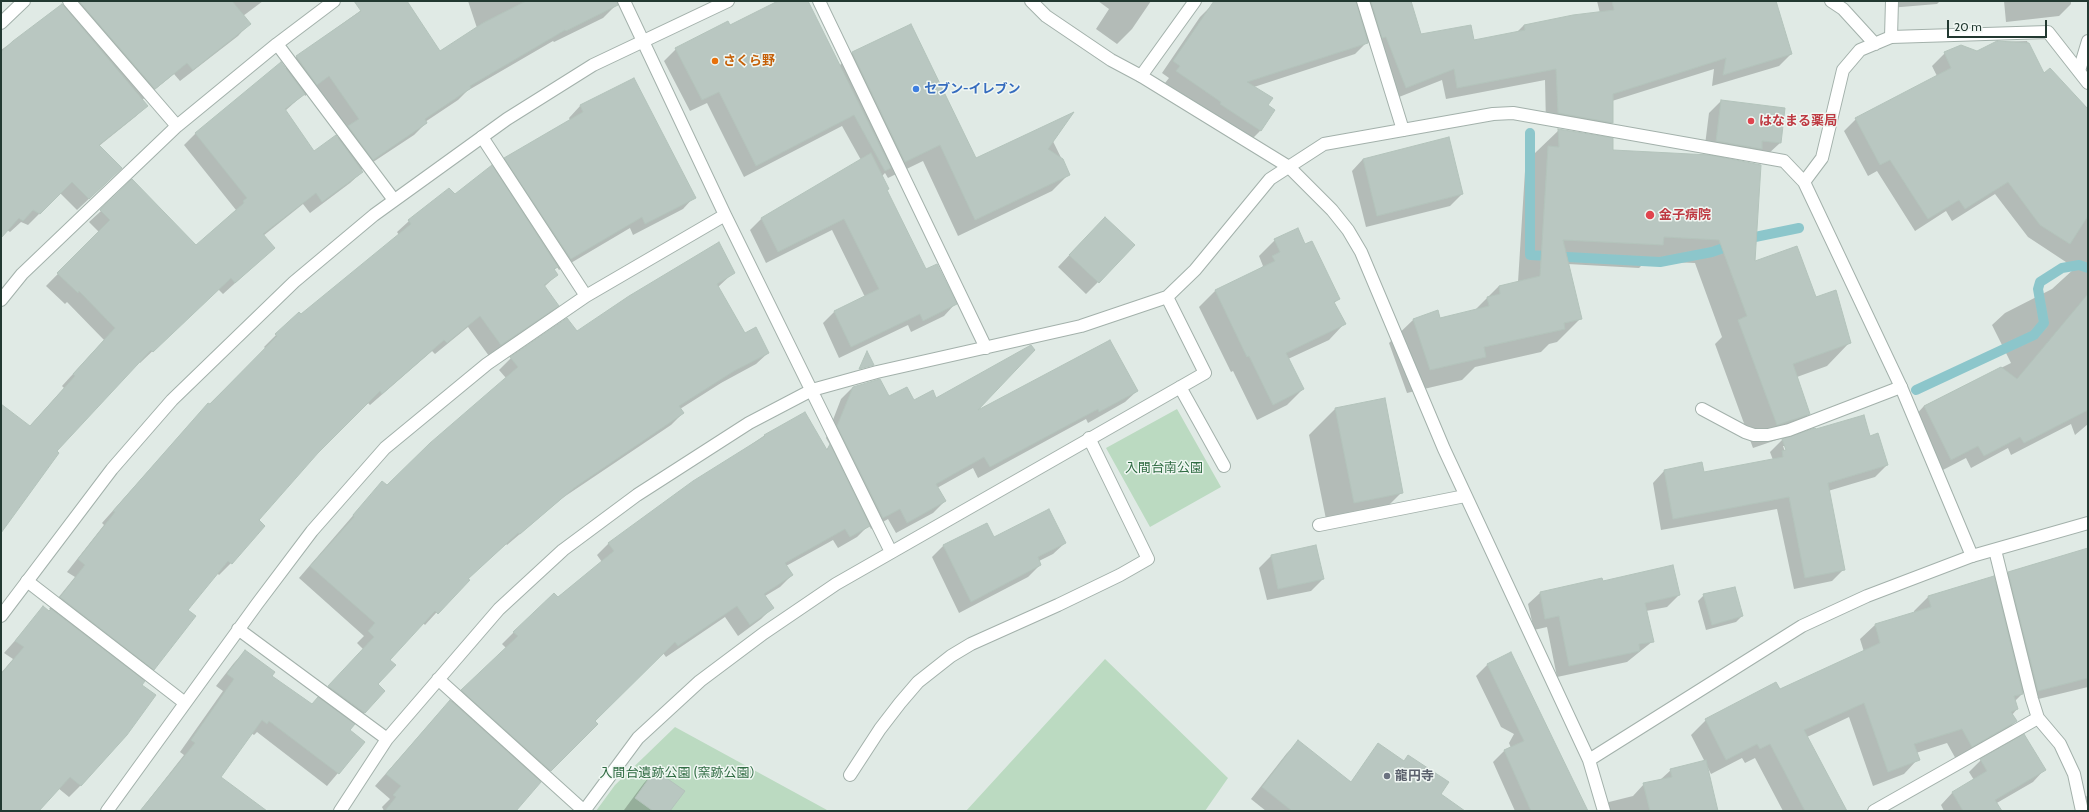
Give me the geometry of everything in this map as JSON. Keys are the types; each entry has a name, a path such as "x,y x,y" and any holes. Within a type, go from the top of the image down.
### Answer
{"street":[{"path":"1,23 24,1"},
{"path":"69,1 177,126"},
{"path":"1,300 34,263 177,126 277,44 334,1"},
{"path":"624,1 724,215 891,552"},
{"path":"1,616 112,469 172,400 294,282 394,200 507,119 593,65 728,1"},
{"path":"819,1 986,348"},
{"path":"1031,1 1046,16 1111,60 1141,76 1289,167 1332,210 1348,230 1361,252 1466,496 1589,760 1604,811"},
{"path":"1141,76 1195,1"},
{"path":"1363,1 1403,130"},
{"path":"1831,1 1842,9 1875,44"},
{"path":"1891,37 1892,1"},
{"path":"1804,182 1822,158 1843,70 1860,50 1891,37 2048,32 2088,83"},
{"path":"2079,70 2088,41"},
{"path":"277,44 394,200"},
{"path":"340,811 387,739 499,609 563,550 637,495 742,427 812,390 877,372 1081,326 1167,297 1195,270 1270,179 1324,144 1493,114 1513,114 1784,161 1804,182 1901,387 1972,556"},
{"path":"482,137 586,296"},
{"path":"107,811 238,629 312,532 384,448 487,364 586,296 724,215"},
{"path":"438,679 584,811 638,738 700,681 764,633 836,584 1205,373 1167,297"},
{"path":"1180,387 1224,466"},
{"path":"1702,409 1745,432 1754,435 1768,435 1789,430 1901,387"},
{"path":"850,775 880,729 900,703 918,682 951,656 971,644 1120,575 1148,559 1089,438"},
{"path":"1319,525 1466,496"},
{"path":"1589,760 1802,626 1867,596 1972,556 2088,523"},
{"path":"1995,550 2038,718 2060,744 2074,774 2082,811"},
{"path":"27,581 185,703"},
{"path":"238,629 387,739"},
{"path":"1874,811 2038,718"}],"green space":[{"name":"入間台南公園","path":"1177,409 1221,487 1150,527 1106,448"},
{"path":"1105,659 1228,778 1205,811 966,811"},
{"name":"入間台遺跡公園 (窯跡公園）","path":"675,727 827,811 596,811 615,785"}],"building":[{"path":"79,1 232,1 251,24 193,70 187,63 155,89"},
{"path":"354,1 407,1 440,51 483,23 526,1 617,1 618,5 566,31 565,30 470,86 471,88 425,119 427,123 373,160 348,126 359,119 329,76 317,85 296,56 361,11"},
{"path":"778,1 808,1 891,168 885,171 854,115 756,166 719,92 702,100 675,48 728,21 730,25"},
{"path":"1214,1 1356,1 1368,43 1247,82 1273,98 1268,105 1275,110 1261,131 1220,104 1221,102 1176,71 1180,66 1173,61"},
{"path":"1371,1 1411,1 1421,34 1471,25 1474,40 1525,30 1524,25 1573,15 1614,10 1612,1 1776,1 1792,54 1723,75 1726,58 1613,94 1613,123 1558,113 1556,69 1457,88 1454,69 1406,88 1386,37 1382,38"},
{"path":"62,4 148,106 99,145 122,168 89,199 72,182 40,214 33,210 23,221 19,218 1,238 1,52 13,41"},
{"path":"911,24 976,158 1074,112 1048,149 1063,159 1070,175 975,220 940,145 905,162 852,52"},
{"path":"1997,41 2029,43 2044,73 2050,68 2088,109 2088,216 2070,244 2040,225 2008,182 1965,209 1959,200 1928,219 1890,160 1880,165 1855,118 1951,68 1944,52 1961,45 1977,51"},
{"path":"281,62 305,94 285,109 314,151 336,135 363,172 322,202 316,193 263,234 275,248 235,283 231,278 153,352 151,350 57,451 59,453 1,533 1,404 30,426 75,376 73,374 115,328 79,291 78,293 57,273 110,220 100,210 132,179 196,245 244,203 243,201 247,198 195,133"},
{"path":"634,78 696,198 645,224 642,217 571,259 504,158 583,112 580,105"},
{"name":"はなまる薬局","path":"1721,100 1785,108 1781,143 1762,141 1762,149 1716,141"},
{"path":"1558,129 1613,138 1613,150 1710,155 1761,165 1755,261 1797,246 1816,297 1836,290 1851,343 1793,364 1810,414 1777,425 1738,320 1747,316 1719,240 1664,237 1663,245 1563,240 1582,319 1564,323 1565,329 1484,347 1486,357 1430,370 1413,319 1438,310 1440,318 1489,306 1487,297 1500,294 1499,286 1540,276 1548,146 1559,147"},
{"path":"1449,137 1463,194 1377,216 1363,159"},
{"path":"871,153 889,189 887,190 926,269 937,264 957,304 923,321 920,314 851,347 834,311 879,289 844,219 778,252 761,218"},
{"path":"492,165 558,267 554,269 558,275 544,285 559,306 501,345 480,316 447,343 444,340 382,394 380,391 318,453 259,520 265,526 232,564 228,561 188,610 196,616 154,670 60,597 85,565 78,559 115,512 113,511 208,403 210,404 277,336 275,334 299,312 301,314 411,224 408,220 449,188 455,194"},
{"path":"1105,217 1135,245 1099,283 1069,255"},
{"path":"1298,228 1305,244 1312,241 1340,299 1334,302 1346,324 1286,353 1304,389 1273,405 1249,356 1247,357 1215,290 1275,261 1272,256 1280,252 1274,239"},
{"path":"719,242 735,273 717,284 745,333 756,327 769,353 734,371 679,406 684,413 574,488 520,534 518,533 468,579 470,580 438,614 435,611 390,660 396,665 378,684 385,691 365,713 328,686 374,637 368,631 375,623 310,566 354,517 353,515 382,481 387,485 430,443 518,367 510,357 567,318 577,331 629,296"},
{"path":"2088,294 2088,410 2024,443 2020,437 1984,456 1978,446 1951,460 1924,406 2001,367 2017,379"},
{"path":"1110,340 1138,391 1099,412 1098,409 990,467 984,457 936,484 946,501 907,523 900,509 883,518 837,426 853,387 880,379 889,396 907,387 914,400 933,390 936,398 1031,345 1035,350 978,410"},
{"path":"867,351 874,365 859,369"},
{"path":"1385,398 1403,493 1354,503 1335,408"},
{"path":"805,412 827,450 830,444 870,526 850,537 845,529 785,563 793,575 764,594 774,608 750,625 737,606 678,646 675,642 595,721 598,724 551,771 461,690 518,636 513,632 554,593 558,597 614,551 608,543 693,481 765,436 764,435"},
{"path":"1864,415 1870,436 1878,433 1888,465 1828,483 1845,570 1805,578 1789,497 1673,519 1664,470 1702,462 1704,472 1783,457 1782,451 1786,450 1782,439 1815,428 1816,429"},
{"path":"1049,509 1066,543 1038,557 1041,565 971,602 943,545 987,523 994,537"},
{"path":"1316,545 1324,579 1278,589 1271,555"},
{"path":"2088,548 2088,678 2038,691 2008,572"},
{"path":"1673,565 1680,595 1645,603 1654,642 1639,644 1640,651 1569,666 1559,616 1545,619 1540,592 1602,578 1603,581"},
{"path":"1994,576 2023,694 2014,696 2018,709 2011,712 2017,721 1972,747 1962,729 1914,744 1920,760 1888,772 1864,703 1804,730 1847,811 1805,811 1770,744 1760,749 1757,744 1726,760 1705,719 1776,682 1780,689 1880,643 1875,624 1931,607 1928,596"},
{"path":"1735,587 1743,616 1712,625 1703,594"},
{"path":"43,606 49,611 51,609 145,681 142,685 156,695 127,735 81,786 70,777 39,811 1,811 1,674 24,647 15,641"},
{"path":"245,650 275,672 272,676 312,704 318,697 355,724 350,730 365,742 339,774 269,721 267,724 262,720 221,777 267,811 140,811 195,743 191,740 234,679 227,674"},
{"path":"1511,652 1588,811 1531,811 1504,750 1524,741 1487,664"},
{"path":"450,700 541,782 516,811 385,811 396,797 393,795 401,786 386,774"},
{"path":"2024,734 2046,770 1995,800 2002,811 1963,811 1952,792 1987,771 1980,759"},
{"path":"1298,740 1351,782 1378,743 1404,761 1408,755 1449,782 1441,794 1465,811 1292,811 1262,787"},
{"path":"1706,760 1718,811 1650,811 1643,783 1672,777 1670,769"},
{"path":"655,770 685,791 670,811 653,811 635,798"}],"waterway":[{"path":"1530,133 1530,255 1660,262 1712,252 1755,237 1799,228"},
{"path":"1916,390 2034,335 2044,323 2038,289 2040,282 2062,268 2079,265 2088,268"}],"place":[{"name":"さくら野","path":"715,61"},
{"name":"セブン-イレブン","path":"916,89"},
{"name":"はなまる薬局","path":"1751,121"},
{"name":"金子病院","path":"1650,215"},
{"name":"龍円寺","path":"1387,776"}]}
